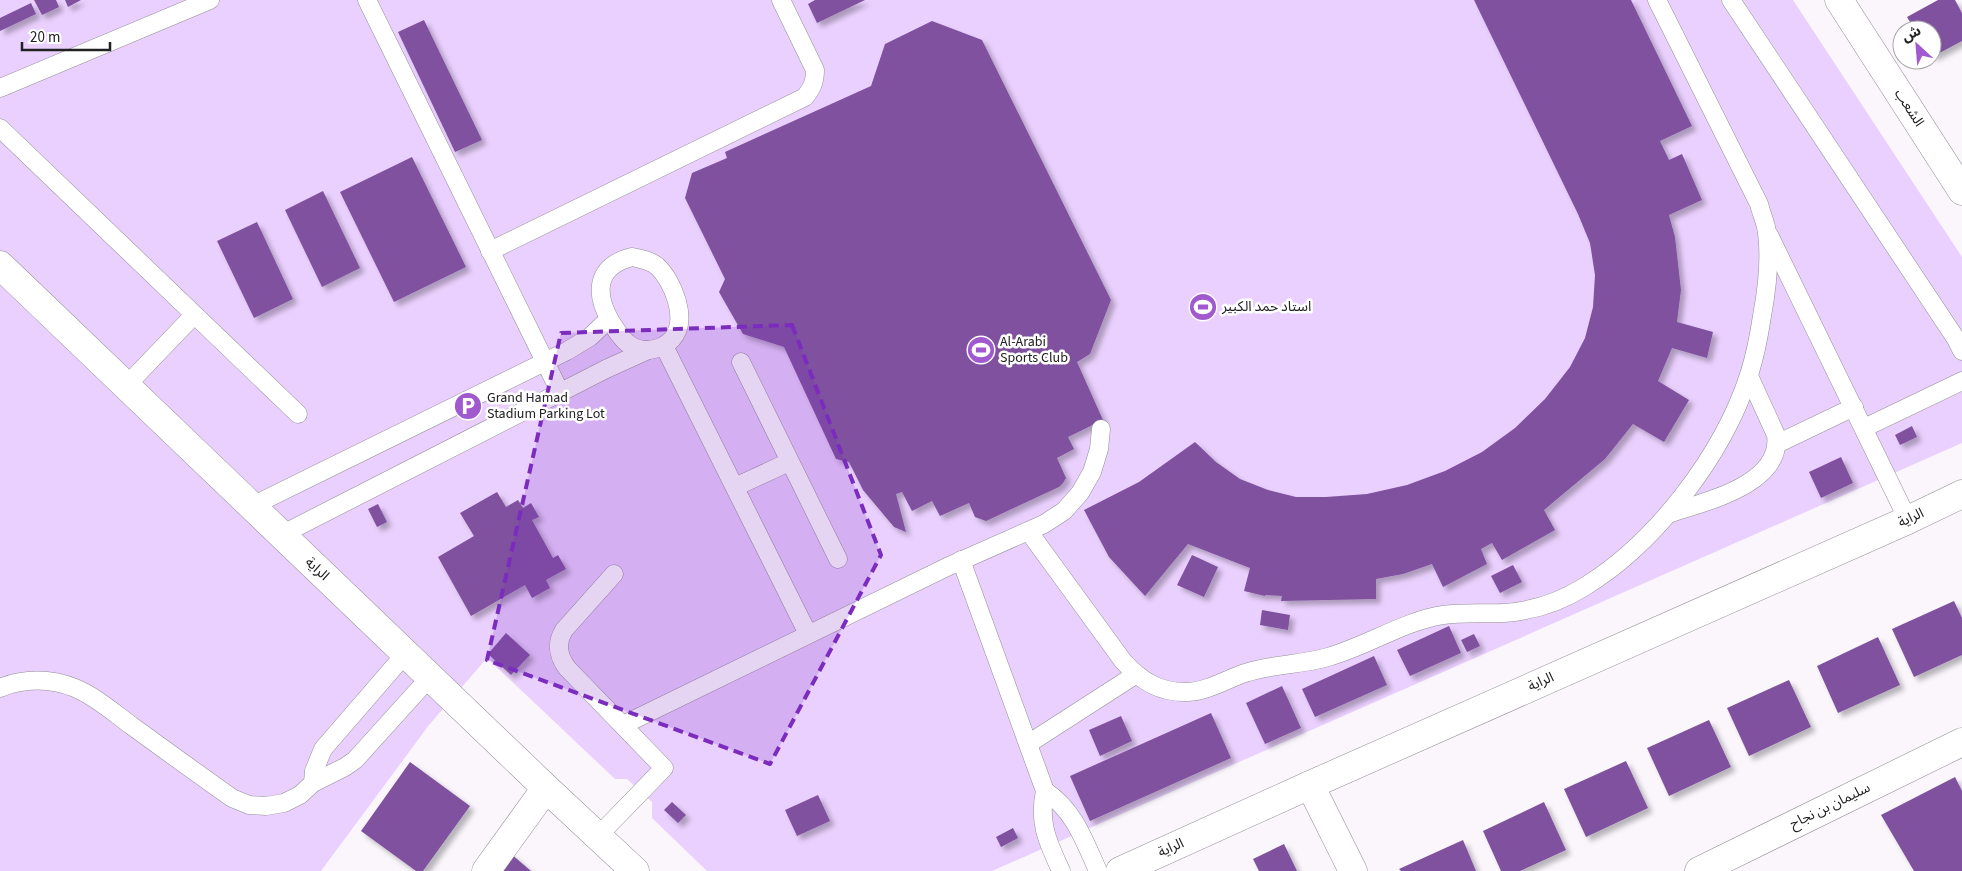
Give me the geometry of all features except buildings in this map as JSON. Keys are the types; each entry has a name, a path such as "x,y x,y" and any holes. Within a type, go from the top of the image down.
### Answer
{"street":[{"name":"الشعب","path":"1839,0 1962,191"},
{"name":"الراية","path":"0,265 635,871"},
{"name":"الراية","path":"1120,871 1908,520 1962,494"},
{"name":"سليمان بن نجاح","path":"1699,871 1962,742"},
{"path":"1310,785 1353,871"},
{"path":"486,871 546,788"}],"lane":[{"path":"0,88 210,0"},
{"path":"367,0 560,392"},
{"path":"490,251 805,97 811,90 815,80 814,70 781,0"},
{"path":"1658,0 1758,204 1766,228 1908,520"},
{"path":"1730,0 1956,339 1962,351"},
{"path":"0,128 298,414"},
{"path":"1029,532 1135,675 1151,686 1170,691 1190,692 1208,688 1246,672 1298,664 1331,656 1427,618 1444,615 1534,609 1560,600 1585,587 1636,546 1668,514 1693,482 1714,448 1733,413 1749,376 1758,340 1768,266 1766,228"},
{"path":"281,535 560,392 656,348 672,338 678,329 680,319 679,308 658,267 646,259 632,257 618,261 607,269 601,282 600,296 609,319 630,346 656,348"},
{"path":"126,386 194,315"},
{"path":"252,506 545,362 585,341 609,319"},
{"path":"656,348 735,487 808,634"},
{"path":"741,362 838,559"},
{"path":"1668,514 1728,493 1749,483 1774,459 1778,444 1774,427 1749,376"},
{"path":"1864,428 1962,381"},
{"path":"1778,444 1854,406"},
{"path":"623,725 961,560 1029,532 1064,511 1080,492 1092,472 1099,448 1101,429"},
{"path":"735,487 789,462"},
{"path":"961,560 1045,791 1042,824 1061,871"},
{"path":"598,836 664,768 567,668 559,653 560,637 564,630 614,574"},
{"path":"313,783 314,771 322,749 406,652"},
{"path":"1028,744 1135,675"},
{"path":"0,688 9,684 30,680 52,681 75,688 110,710 232,798 248,805 266,806 284,803 300,795 313,783 335,773 355,760 430,677"},
{"path":"1045,791 1056,798 1074,819 1098,871"}],"highlighted area":[{"path":"792,325 881,555 770,764 487,660 561,333"}],"shaded area":[{"name":"Al-Arabi Sports Club","path":"0,0 1793,0 1962,257 1962,443 992,871 707,871 652,818 652,802 627,779 615,779 487,658 429,725 321,871 0,871"}],"place":[{"name":"استاد حمد الكبير","path":"1203,307"},
{"name":"Al-Arabi Sports Club","path":"981,350"},
{"name":"Grand Hamad Stadium Parking Lot","path":"468,406"}]}
